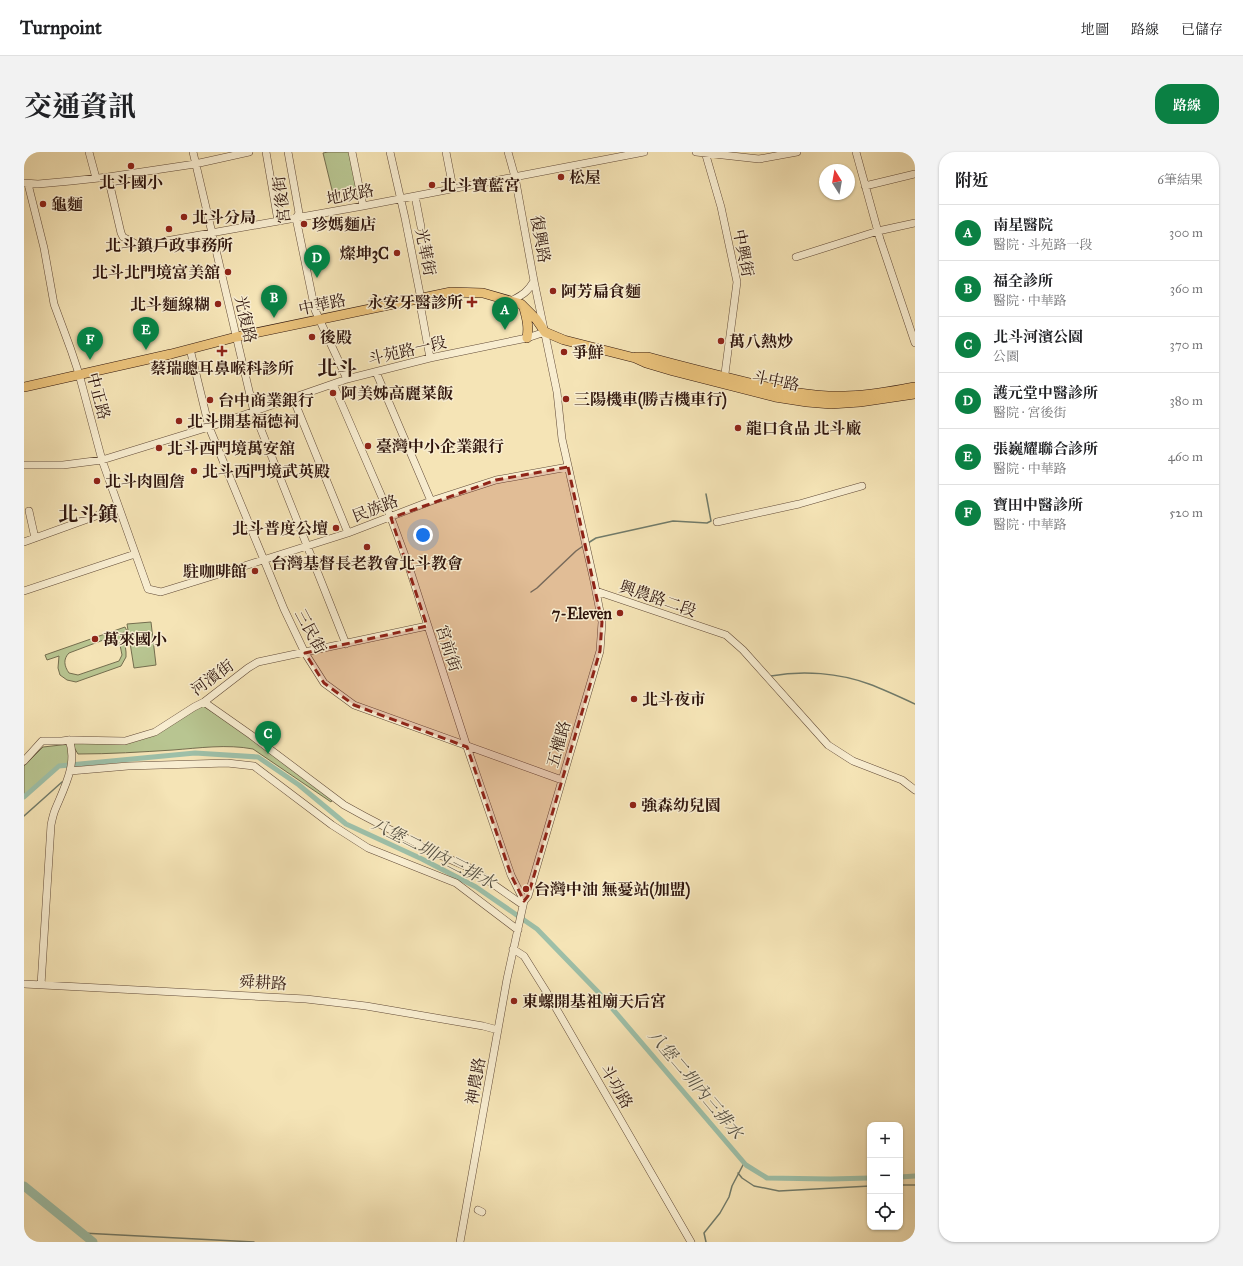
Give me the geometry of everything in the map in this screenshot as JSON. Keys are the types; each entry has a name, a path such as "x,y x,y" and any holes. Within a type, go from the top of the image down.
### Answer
{"main road":[{"name":"中華路","path":"24,387 236,337 451,292 484,293 523,305 536,319 545,332"},
{"path":"523,305 528,322 527,338"},
{"name":"斗中路","path":"545,332 564,340 635,358 673,371 724,381 776,397 807,402 831,404 860,402 915,387"},
{"name":"斗中路","path":"879,396 915,394"}],"street":[{"path":"88,152 96,178"},
{"name":"光復路","path":"193,152 254,412 346,644"},
{"path":"26,183 71,181 108,177 195,164 249,152"},
{"path":"266,152 278,221"},
{"name":"宮後街","path":"288,152 299,213 296,218 315,310 347,379"},
{"path":"352,152 363,206"},
{"name":"光華街","path":"390,152 421,299 421,309 430,358"},
{"path":"446,152 453,188"},
{"name":"復興路","path":"508,152 515,177 545,332"},
{"name":"地政路","path":"108,177 121,233 123,237 141,245 212,234 644,152"},
{"path":"696,152 759,159 797,152"},
{"path":"856,152 878,231 915,343"},
{"name":"中興街","path":"706,153 721,207 737,282 724,381"},
{"path":"865,186 915,174"},
{"name":"中正路","path":"26,183 44,248 54,304 79,374 102,460 148,588"},
{"path":"415,196 421,227"},
{"path":"796,258 878,231 915,223"},
{"path":"511,301 530,290 534,281"},
{"name":"斗苑路一段","path":"24,465 63,465 102,460 209,427 347,379 430,358 527,338 545,332"},
{"name":"興農路二段","path":"545,332 557,392 561,434 596,591 726,635 743,650 828,745 853,760 902,780 915,790"},
{"name":"三民街","path":"190,349 209,427 284,609 305,653 324,683 354,705 562,780"},
{"path":"376,372 431,501"},
{"name":"宮前街","path":"333,384 391,518 408,564 467,747 523,904"},
{"path":"293,398 348,533"},
{"name":"民族路","path":"148,588 161,592 348,533 391,518 431,501 496,480 568,467"},
{"path":"718,522 799,504 862,486"},
{"path":"24,542 118,508"},
{"path":"29,511 35,538"},
{"path":"24,591 135,554"},
{"name":"五權路","path":"523,904 528,896 600,651 602,622 596,591"},
{"name":"河濱街","path":"24,761 42,741 125,741 155,732 204,702 258,662 427,626"},
{"path":"70,771 128,766 227,762 254,766 332,826 368,848 456,884 518,927 523,904 470,868 433,852 344,805 251,735 204,702"},
{"path":"41,985 51,825 70,771 72,748 69,740"},
{"name":"神農路","path":"460,1242 518,927"},
{"name":"斗功路","path":"513,949 524,956 549,996 691,1242"},
{"name":"舜耕路","path":"24,984 306,999 366,1006 483,1026 498,1030"}],"highlighted area":[{"path":"568,467 602,622 600,651 528,896 524,901 511,875 467,747 354,705 324,683 305,653 427,626 391,518 496,480"}],"green space":[{"path":"350,152 358,187 333,194 323,153"},
{"path":"151,622 156,665 134,668 127,624"},
{"path":"125,627 127,631 119,634 125,644 126,652 126,657 121,666 76,682 67,680 60,675 58,668 59,656 47,660 45,655","holes":["106,639 114,640 120,645 122,655 119,661 78,675 69,673 65,663 69,653"]},
{"path":"203,706 268,747 333,799 331,802 253,749 213,747 102,754 78,754 72,744 123,744"},
{"path":"70,744 71,764 59,766 24,796 24,766 43,747"}],"waterway":[{"path":"588,543 596,538 673,521 707,523 711,521 706,494"},
{"path":"531,592 583,546"},
{"path":"771,676 808,673 846,677 887,691 915,704"},
{"name":"八堡二圳內三排水","path":"24,797 59,766 195,753 258,757 299,785 346,824 422,859 476,887 537,929 599,993 746,1165 767,1178 867,1178"},
{"path":"24,816 62,782"},
{"path":"706,1242 704,1233 720,1213 744,1163"},
{"path":"738,1173 742,1178 754,1186 779,1191 867,1186"},
{"name":"八堡二圳內三排水","path":"903,1177 915,1176"},
{"path":"903,1185 915,1185"},
{"path":"24,1186 93,1242"},
{"path":"82,1233 254,1242"}],"place":[{"name":"北斗國小","path":"131,166"},
{"name":"松屋","path":"561,177"},
{"name":"北斗寶藍宮","path":"432,185"},
{"name":"龜麵","path":"43,204"},
{"name":"北斗分局","path":"184,217"},
{"name":"珍媽麵店","path":"304,224"},
{"name":"北斗鎮戶政事務所","path":"169,229"},
{"name":"燦坤3C","path":"397,253"},
{"name":"北斗北門境富美舘","path":"228,272"},
{"name":"護元堂中醫診所","path":"317,278"},
{"name":"阿芳扁食麵","path":"553,291"},
{"name":"永安牙醫診所","path":"472,302"},
{"name":"北斗麵線糊","path":"218,304"},
{"name":"福全診所","path":"274,318"},
{"name":"南星醫院","path":"505,330"},
{"name":"後殿","path":"312,337"},
{"name":"萬八熱炒","path":"721,341"},
{"name":"張巍耀聯合診所","path":"146,350"},
{"name":"蔡瑞聰耳鼻喉科診所","path":"222,351"},
{"name":"爭鮮","path":"564,352"},
{"name":"寶田中醫診所","path":"90,360"},
{"name":"阿美姊高麗菜飯","path":"333,393"},
{"name":"三陽機車(勝吉機車行)","path":"566,399"},
{"name":"台中商業銀行","path":"210,400"},
{"name":"北斗開基福德祠","path":"179,421"},
{"name":"龍口食品 北斗廠","path":"738,428"},
{"name":"臺灣中小企業銀行","path":"368,446"},
{"name":"北斗西門境萬安舘","path":"159,448"},
{"name":"北斗西門境武英殿","path":"194,471"},
{"name":"北斗肉圓詹","path":"97,481"},
{"name":"北斗普度公壇","path":"336,528"},
{"name":"台灣基督長老教會北斗教會","path":"367,547"},
{"name":"駐咖啡館","path":"255,571"},
{"name":"7-Eleven","path":"620,613"},
{"name":"萬來國小","path":"95,639"},
{"name":"北斗夜市","path":"634,699"},
{"name":"北斗河濱公園","path":"268,754"},
{"name":"強森幼兒園","path":"633,805"},
{"name":"台灣中油 無憂站(加盟)","path":"526,889"},
{"name":"東螺開基祖廟天后宮","path":"514,1001"}],"district":[{"name":"北斗","path":"337,368"},
{"name":"北斗鎮","path":"88,514"}]}
